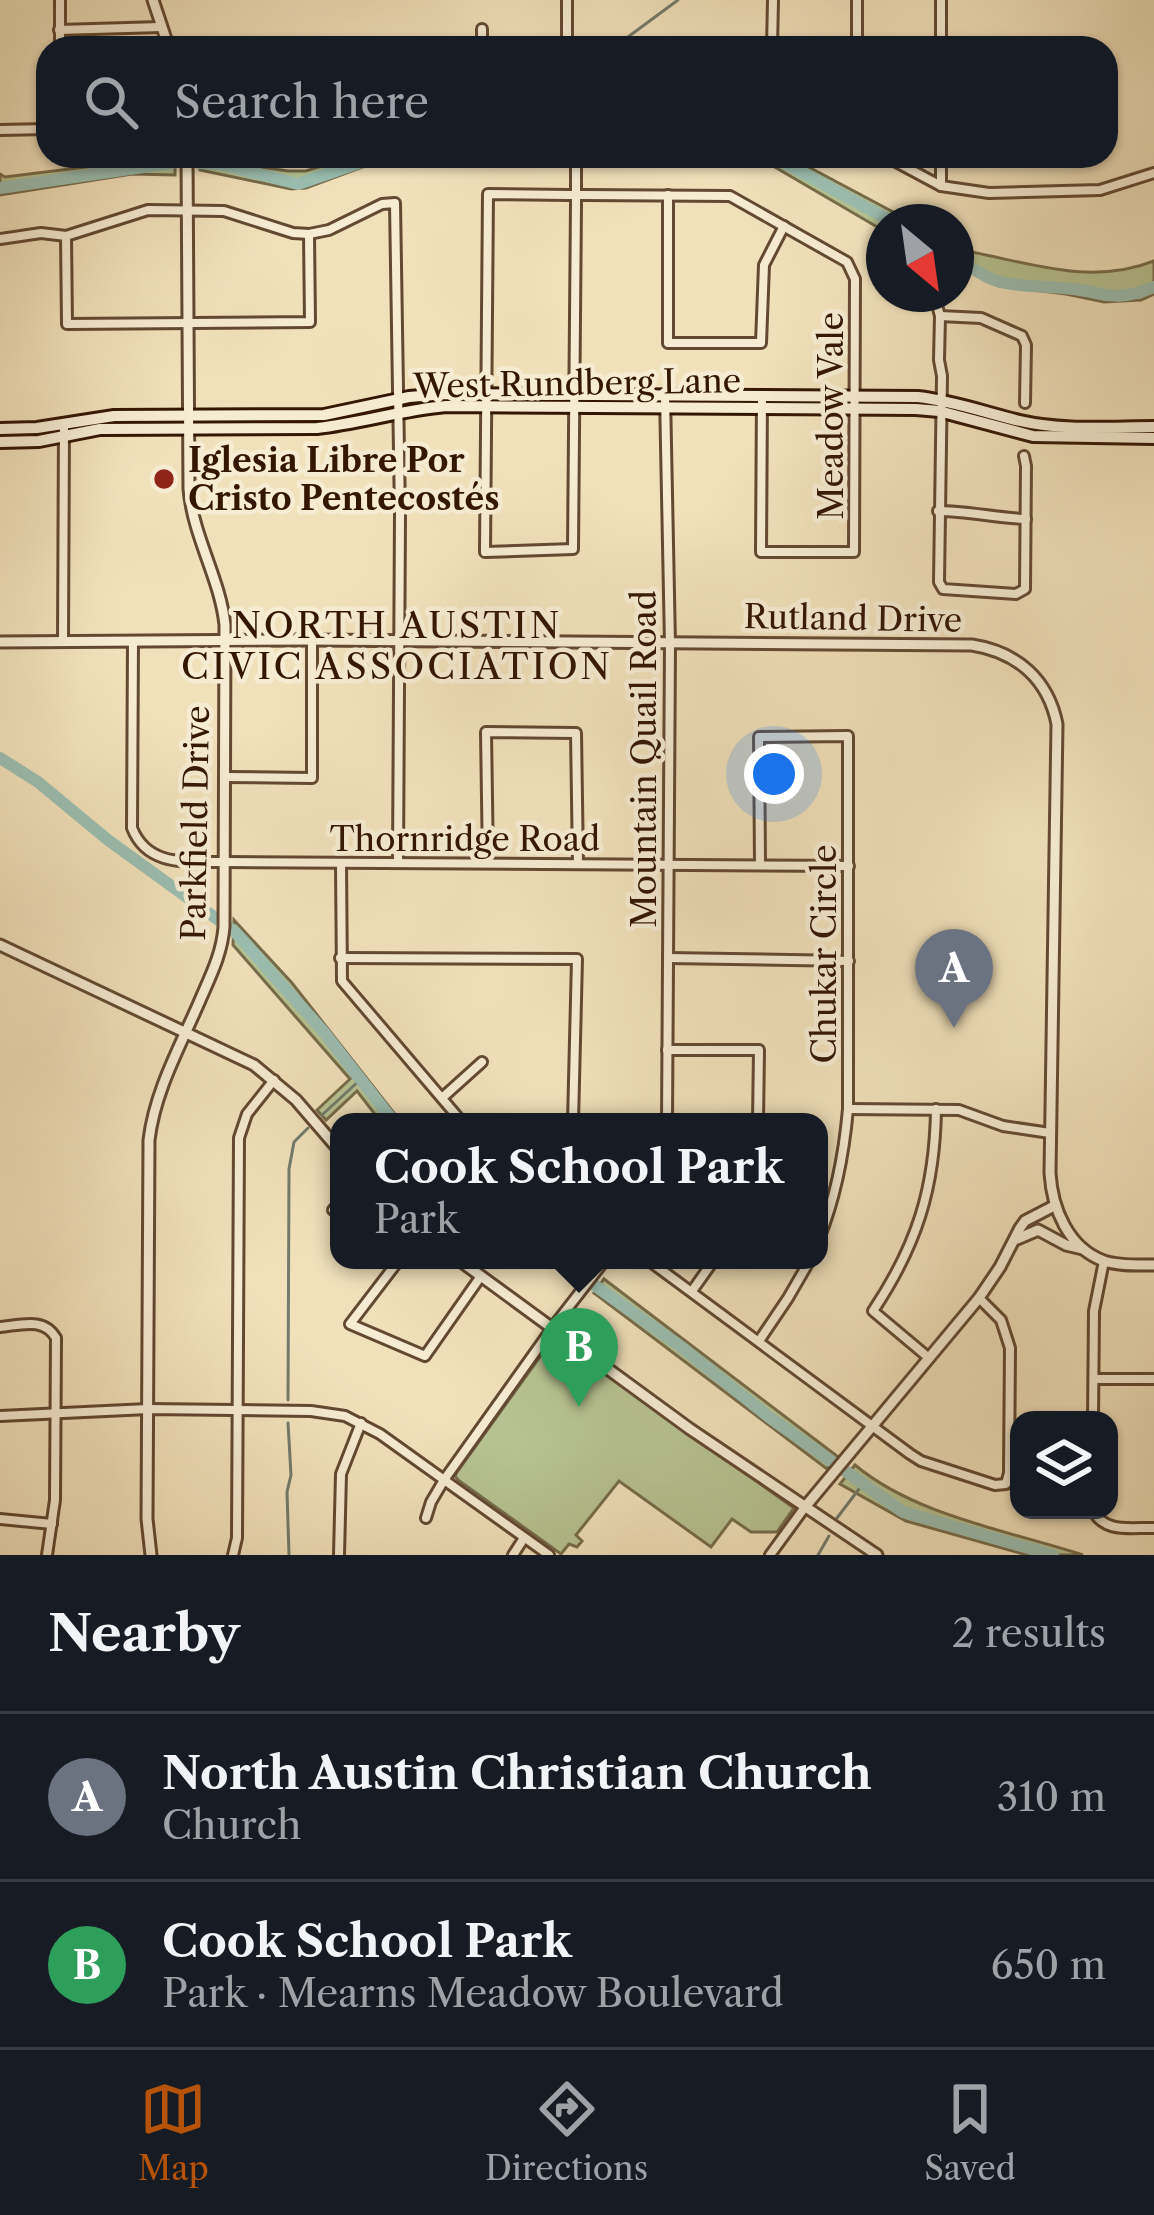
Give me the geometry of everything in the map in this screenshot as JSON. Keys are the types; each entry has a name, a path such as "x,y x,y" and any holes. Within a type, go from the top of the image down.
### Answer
{"main road":[{"name":"West Rundberg Lane","path":"0,429 306,422 396,406 423,395 487,400 940,405 1072,432 1154,438"},
{"name":"West Rundberg Lane","path":"1072,432 1154,427"},
{"name":"West Rundberg Lane","path":"0,442 24,442 64,430"}],"street":[{"path":"59,0 59,36"},
{"path":"153,0 164,36"},
{"path":"567,0 567,36"},
{"path":"772,36 773,0"},
{"path":"857,0 857,36"},
{"path":"941,0 941,36"},
{"path":"59,30 161,27"},
{"path":"482,29 482,36"},
{"path":"0,130 36,129"},
{"name":"Parkfield Drive","path":"151,1555 147,1519 149,1141 159,1094 223,943 225,641 223,609 190,506 187,168"},
{"path":"487,400 485,552 573,549 576,168"},
{"path":"907,168 941,186 988,193 1078,192 1122,185 1154,173"},
{"path":"941,168 941,186"},
{"name":"Meadow Vale","path":"487,400 488,194 668,195 730,196 845,260 854,273 854,552 761,552 762,402"},
{"path":"668,195 668,343 761,343 764,266 784,226"},
{"path":"0,239 41,233 65,236 135,212 187,209 233,212 309,234 395,203 398,862"},
{"path":"65,236 67,324 310,322 309,234"},
{"path":"939,312 938,581 942,588 1024,591 1024,456"},
{"path":"940,316 981,318 1022,336 1025,403"},
{"name":"Mountain Quail Road","path":"665,401 670,644 667,1113"},
{"path":"63,642 64,430"},
{"path":"938,511 1026,519"},
{"path":"225,777 312,778 312,640"},
{"name":"Thornridge Road","path":"133,641 133,833 160,859 849,866"},
{"name":"Rutland Drive","path":"0,642 972,646 1011,657 1040,682 1054,712 1058,736 1050,1133 1054,1206"},
{"path":"488,863 486,732 576,734 578,863"},
{"name":"Chukar Circle","path":"760,864 759,737 848,736 848,1109 840,1172 828,1210"},
{"path":"341,863 340,958 347,990 454,1113"},
{"path":"0,946 245,1060 296,1100 330,1140"},
{"path":"340,958 577,959 573,1113"},
{"path":"668,958 849,961"},
{"path":"667,1050 759,1050 758,1113"},
{"path":"442,1098 482,1062"},
{"path":"233,1555 237,1538 239,1138 247,1114 274,1080"},
{"path":"848,1109 958,1110 1003,1126 1050,1133"},
{"path":"929,1358 873,1311 908,1252 924,1208 933,1169 936,1109"},
{"path":"770,1555 979,1298 1025,1221 1054,1206 1061,1222 1104,1261 1154,1265"},
{"path":"1012,1242 1038,1230 1087,1250"},
{"path":"1094,1411 1094,1311 1104,1261"},
{"path":"392,1269 350,1324 425,1356 481,1276"},
{"path":"471,1269 690,1429 872,1554"},
{"path":"426,1518 445,1480 598,1269"},
{"path":"661,1269 921,1461 995,1485 1006,1484 1010,1348 1001,1320 979,1298"},
{"path":"692,1291 708,1269"},
{"path":"759,1341 804,1269"},
{"path":"0,1327 40,1323 56,1338 57,1412 47,1555"},
{"path":"1094,1379 1154,1379"},
{"path":"0,1416 148,1409 328,1412 362,1423 549,1555"},
{"path":"339,1555 341,1474 362,1423"},
{"path":"0,1519 52,1524"},
{"path":"1098,1519 1109,1527 1154,1528"},
{"path":"513,1555 524,1538"}],"green space":[{"path":"78,168 175,168 175,175 132,174 0,195 0,174"},
{"path":"200,168 267,168 360,168 291,189"},
{"path":"776,168 811,168 878,204 866,204 866,220"},
{"path":"974,252 1084,272 1154,261 1154,294 1141,300 1104,302 999,286 974,273"},
{"path":"234,920 292,983 394,1113 374,1113 357,1091 326,1120 317,1110 350,1079 233,945"},
{"path":"604,1279 837,1456 827,1469 594,1293"},
{"path":"557,1338 794,1508 777,1532 751,1532 732,1519 711,1547 619,1481 576,1535 582,1541 577,1547 569,1544 561,1554 458,1480 457,1472"},
{"path":"855,1465 879,1483 935,1510 1083,1555 1027,1555 906,1521 840,1484"}],"waterway":[{"path":"629,36 678,0"},
{"path":"0,188 136,168"},
{"path":"235,168 298,184 344,168"},
{"path":"794,168 866,207"},
{"path":"974,268 1013,284 1116,296 1154,287"},
{"path":"0,758 235,932 323,1031 387,1113"},
{"path":"322,1115 361,1079"},
{"path":"288,1400 289,1169 294,1142 308,1128"},
{"path":"573,1269 903,1512 1053,1555"},
{"path":"288,1423 289,1555"},
{"path":"837,1518 862,1485"},
{"path":"818,1555 829,1536"}],"place":[{"name":"Iglesia Libre Por Cristo Pentecostés","path":"164,479"},
{"name":"North Austin Christian Church","path":"954,1028"},
{"name":"Cook School Park","path":"579,1407"}],"district":[{"name":"NORTH AUSTIN CIVIC ASSOCIATION","path":"397,646"}]}
